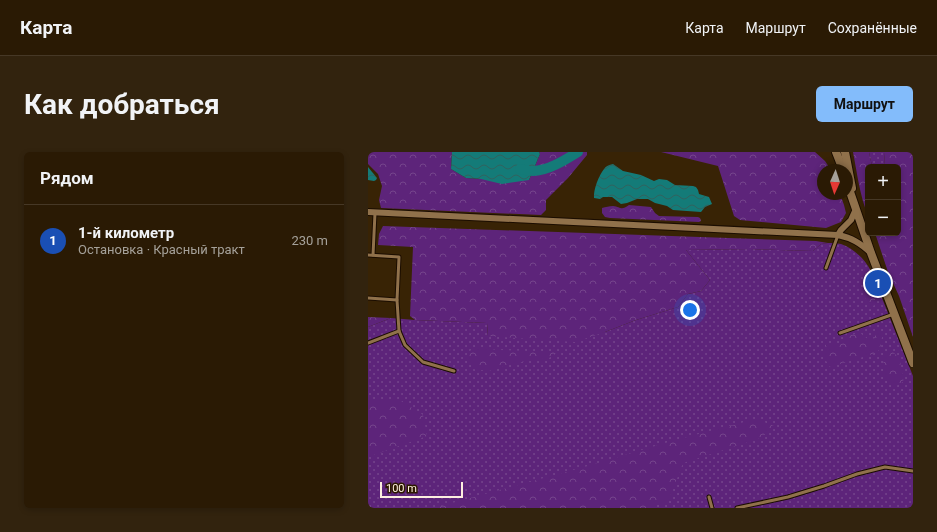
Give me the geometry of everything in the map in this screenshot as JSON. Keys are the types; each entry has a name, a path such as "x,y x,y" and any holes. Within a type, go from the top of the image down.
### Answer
{"main road":[{"path":"836,152 841,164"},
{"path":"845,152 856,208"},
{"path":"853,200 871,253 913,363"}],"street":[{"path":"838,235 851,220 856,208"},
{"path":"368,212 838,235 844,236 860,244 871,253"}],"lane":[{"path":"373,255 375,212"},
{"path":"826,268 838,235"},
{"path":"368,255 399,257 397,300 399,331 405,345 423,362 454,371"},
{"path":"368,298 397,300"},
{"path":"840,333 894,314"},
{"path":"368,343 399,331"},
{"path":"737,508 788,497 857,474 885,467 913,471"},
{"path":"709,497 712,508"}],"green space":[{"path":"368,152 452,152 451,169 466,178 529,180 540,154 539,152 587,152 587,155 568,178 546,200 546,210 541,215 381,208 379,200 382,186 378,174 368,164"},
{"path":"661,152 815,152 827,164 817,164 817,200 842,200 846,213 841,222 826,228 740,220 734,216 718,166"},
{"path":"853,152 869,152 872,164 865,164 865,208"},
{"path":"869,152 885,152 884,164 872,164"},
{"path":"885,152 913,152 913,337 876,236 901,236 901,164 884,164"},
{"path":"629,205 651,207 659,216 698,217 701,221 610,218 605,217 602,213 602,208 613,206 623,208"},
{"path":"383,226 816,241 828,243 821,244 813,251 750,249 686,250 710,280 701,291 688,294 678,307 636,320 575,342 488,336 487,323 415,320 410,316 413,247 378,245 379,234"},
{"path":"821,244 841,244 850,248 865,262 872,273 875,284 878,288 913,376 913,508 368,508 368,327 391,318 487,323 488,336 605,332 636,320 678,307 688,294 701,291 710,280 686,250 750,249 813,251"},
{"path":"865,275 869,276 875,292 875,305 870,307 865,298 866,292 863,278"},
{"path":"368,317 391,318 368,327"},
{"path":"875,330 877,330 882,337 880,349 876,353 830,367 823,356 825,345 833,342 842,344 847,336 860,333 869,340 875,338"},
{"path":"473,348 558,352 549,358 515,363 489,371 473,369 467,354"},
{"path":"886,351 892,351 900,359 904,377 903,382 896,386 885,377 883,364"},
{"path":"368,401 401,401 423,415 427,436 368,457"},
{"path":"756,419 774,426 761,438 683,463 668,502 647,508 437,508 672,441"}],"water":[{"path":"452,152 539,152 540,154 529,180 502,184 481,179 466,178 451,169"},
{"path":"613,164 623,171 641,175 654,181 659,179 667,180 675,185 696,187 699,194 709,197 712,204 705,207 701,212 673,210 667,206 655,203 648,199 637,199 621,204 612,197 603,197 600,199 594,198 595,187 600,175 606,167"},
{"path":"368,167 377,178 376,180 368,180"}],"waterway":[{"path":"520,169 539,171 578,152"}],"place":[{"name":"1-й километр","path":"878,283"}]}
